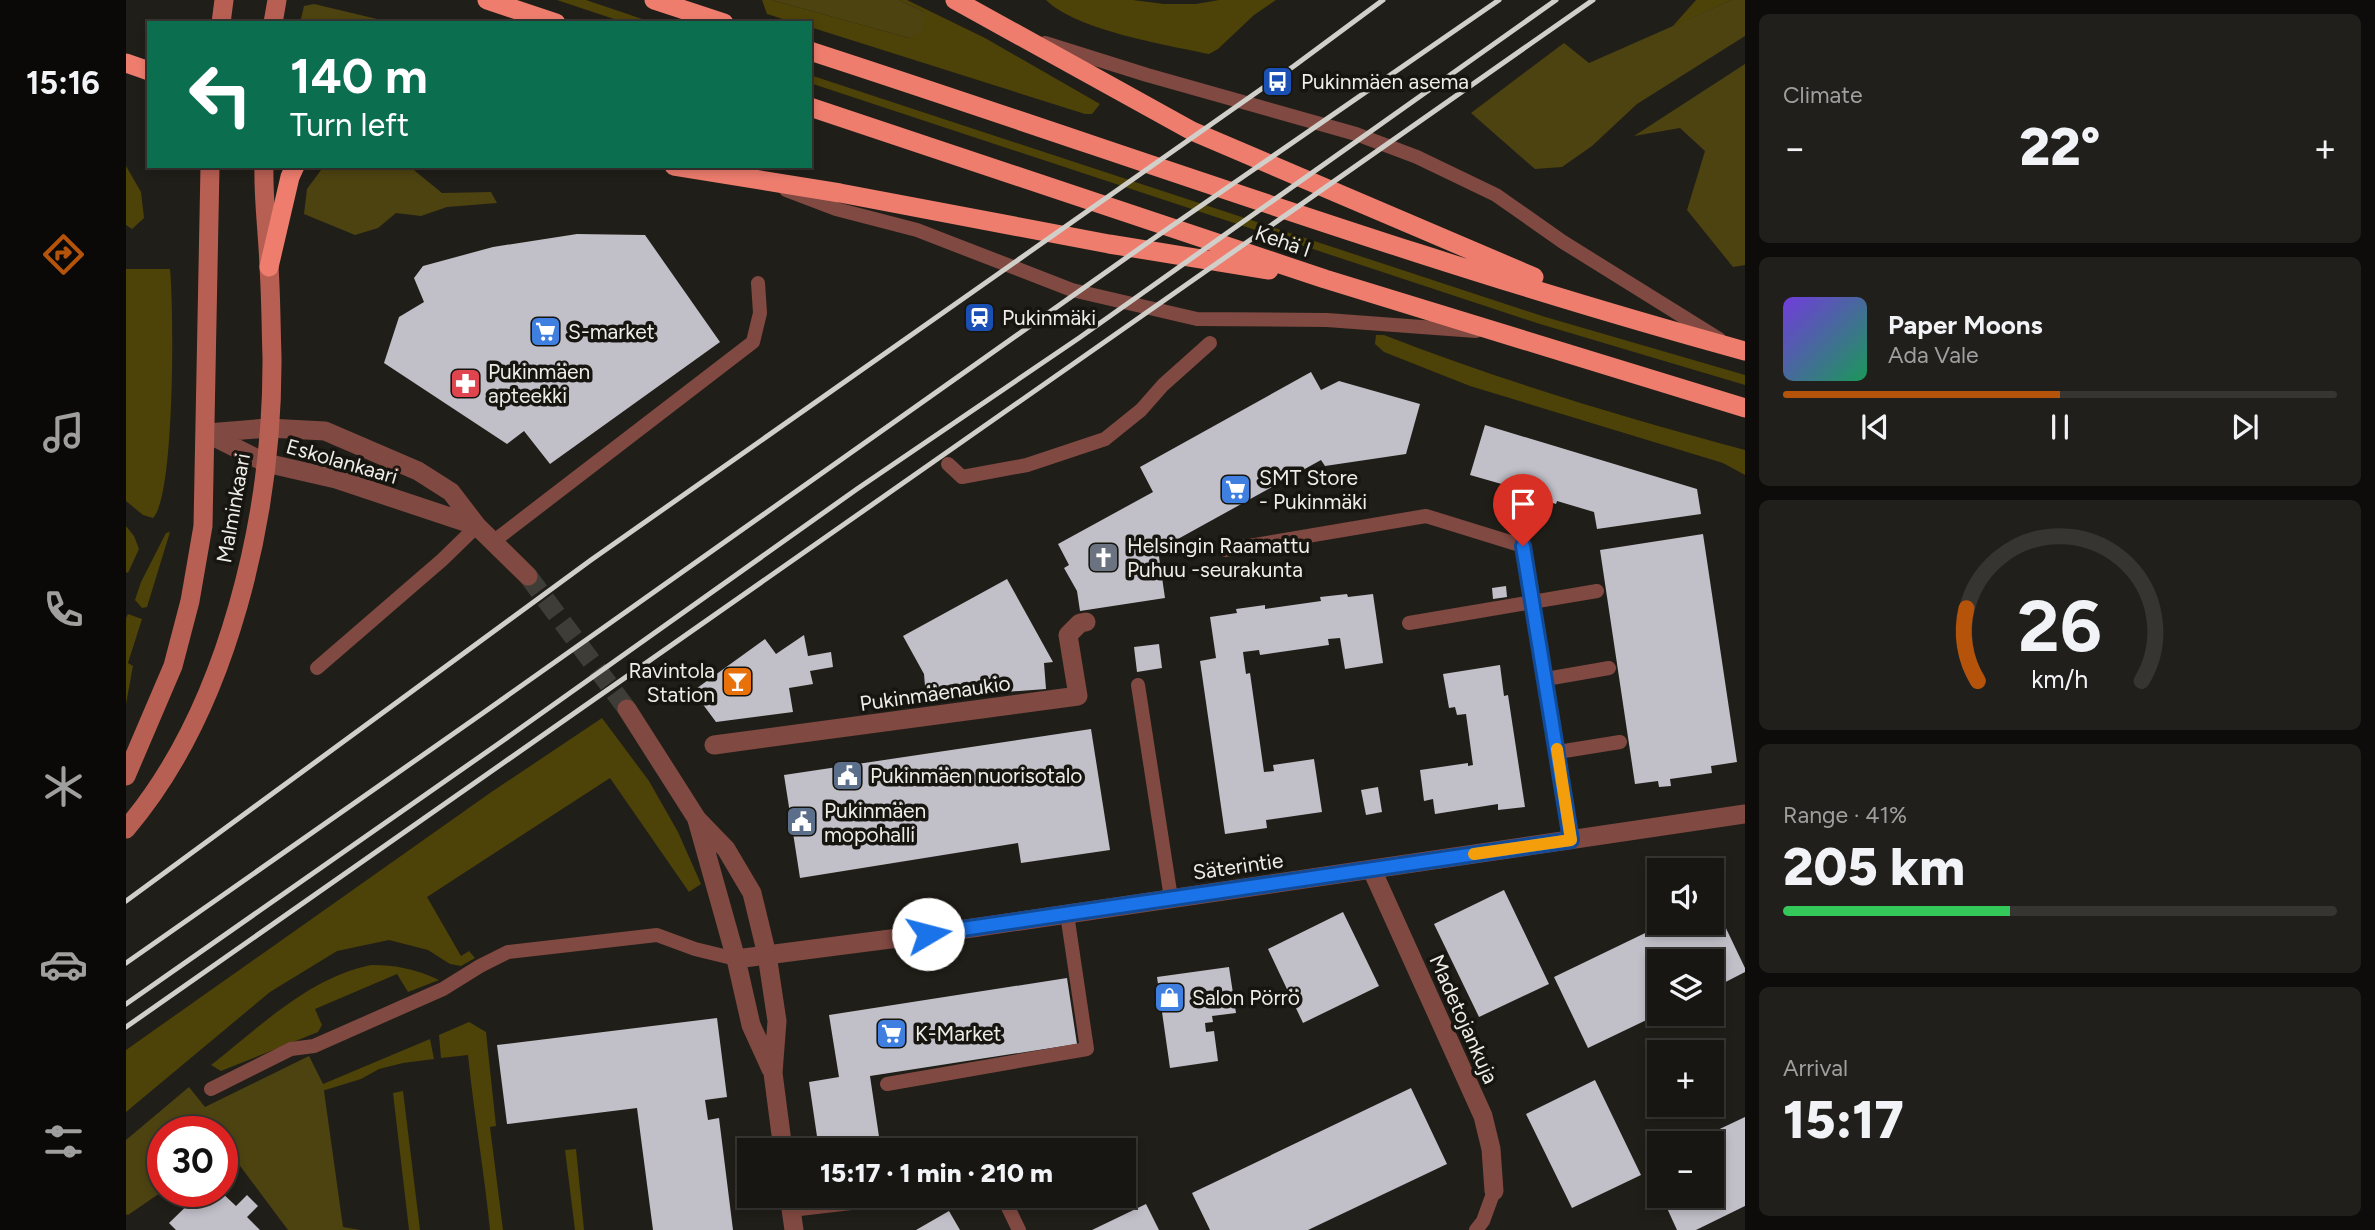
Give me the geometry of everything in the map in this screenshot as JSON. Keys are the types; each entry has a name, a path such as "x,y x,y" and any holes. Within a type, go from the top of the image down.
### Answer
{"highway":[{"path":"487,0 550,21"},
{"path":"654,0 718,21"},
{"path":"955,0 1192,131 1631,319"},
{"name":"Kehä I","path":"812,52 1375,239 1631,319 1739,349"},
{"path":"126,63 147,70"},
{"name":"Kehä I","path":"812,108 1325,279 1745,408"},
{"path":"270,267 294,168"},
{"path":"686,168 840,193 1109,244 1325,279"}],"main road":[{"name":"Malminkaari","path":"126,776 173,666 190,601 203,526 207,433 210,168"},
{"name":"Malminkaari","path":"126,829 166,775 202,706 226,641 250,556 266,463 272,360 264,168"}],"street":[{"name":"Eskolankaari","path":"207,433 268,428 325,431 418,471 452,492 477,526 528,576"},
{"name":"Eskolankaari","path":"207,433 266,463 336,479 477,526"},
{"name":"Pukinmäenaukio","path":"714,745 1078,696 1068,635 1080,623 1086,622"},
{"path":"627,709 697,819 726,849 752,893 767,955 777,1021 773,1073 781,1138"},
{"name":"Säterintie","path":"736,959 1067,914 1745,814"},
{"path":"697,819 736,959 751,1025 773,1073"},
{"name":"Madetojankuja","path":"1372,870 1483,1116 1491,1149 1493,1191"}],"lane":[{"path":"1018,34 1147,75 1356,134 1418,157 1496,195 1563,242 1739,349"},
{"path":"758,180 836,209 917,230 1072,290 1197,319 1327,320 1496,333"},
{"path":"494,541 753,342 760,313 758,283"},
{"path":"952,467 962,477 1027,464 1105,439 1141,410 1163,385 1210,344"},
{"path":"1225,550 1426,516 1523,546 1571,840"},
{"path":"317,668 442,560 477,526"},
{"path":"1409,623 1597,591"},
{"path":"1546,678 1609,668"},
{"path":"1138,685 1171,898"},
{"path":"1558,752 1620,742"},
{"path":"887,1084 1087,1049 1067,914"},
{"path":"211,1088 291,1049 314,1046 443,989 508,952 657,935 695,949 736,959"},
{"path":"1482,1227 1493,1191"},
{"path":"791,1212 821,1208"},
{"path":"1008,1208 1018,1230"}],"shaded area":[{"path":"557,0 586,0 648,21 620,21"},
{"path":"762,0 772,0 909,38 924,12 899,0 907,0 985,38 1100,104 1092,114 1085,114 812,28 812,21 789,21 767,14"},
{"path":"772,0 899,0 924,12 923,32 909,38"},
{"path":"1046,0 1133,0 1196,4 1219,0 1276,0 1254,15 1218,49 1209,54 1099,28 1060,11"},
{"path":"1696,0 1732,0 1672,27"},
{"path":"1732,0 1745,0 1745,36 1637,104 1592,146 1562,167 1535,169 1471,113 1564,43 1589,63"},
{"path":"314,4 379,21 300,21 304,6"},
{"path":"1745,64 1745,265 1733,267 1687,210 1705,151 1680,128 1634,136"},
{"path":"812,76 1542,316 1745,375 1745,385 1540,324 812,84"},
{"path":"126,166 141,192 144,218 132,229 126,225"},
{"path":"323,168 411,168 442,193 491,192 497,203 447,207 421,216 396,213 378,228 355,235 304,214 307,189"},
{"path":"126,269 170,269 172,359 169,440 166,476 160,503 153,518 143,515 126,501"},
{"path":"1376,335 1384,335 1563,397 1745,450 1745,475 1723,463 1470,386 1384,352 1375,344"},
{"path":"126,526 139,549 128,573 126,572"},
{"path":"170,532 147,607 142,608 135,600 141,582 166,533"},
{"path":"128,614 142,619 128,663 133,666 126,704 126,618"},
{"path":"602,718 649,781 678,832 701,884 689,892 610,778 427,897 461,956 469,951 475,958 461,966 450,964 428,950 389,940 337,951 270,992 126,1112 126,1050 490,793"},
{"path":"371,965 406,968 439,980 408,992 397,974 315,1009 322,1025 318,1032 221,1071 211,1065 306,992 348,971"},
{"path":"469,1022 486,1032 496,1126 490,1127 503,1230 490,1230 468,1055 441,1058 439,1035"},
{"path":"430,1039 434,1059 379,1069 361,1079 322,1091 323,1084"},
{"path":"309,1056 323,1084 343,1227 360,1230 288,1230 238,1163 238,1116 155,1116 189,1087 205,1107"},
{"path":"403,1091 420,1230 409,1230 393,1093"},
{"path":"147,1122 147,1202 128,1215 126,1214 126,1140"},
{"path":"576,1149 584,1230 575,1230 565,1150"}],"building":[{"path":"577,234 645,235 720,342 550,464 524,431 507,444 384,363 399,317 424,302 414,278 423,266 493,247"},
{"path":"1311,372 1321,390 1339,381 1420,404 1406,454 1325,466 1321,460 1158,550 1165,598 1080,611 1077,591 1064,568 1069,565 1058,544 1153,492 1140,467"},
{"path":"1485,425 1697,489 1701,514 1597,529 1594,512 1557,501 1556,504 1536,498 1537,494 1470,475"},
{"path":"1703,534 1737,762 1711,766 1712,773 1670,779 1671,786 1659,787 1658,781 1635,784 1600,550"},
{"path":"1007,579 1053,662 1044,663 1046,689 926,698 924,674 903,636"},
{"path":"1506,586 1507,597 1493,599 1492,588"},
{"path":"1347,594 1348,597 1373,594 1383,663 1345,669 1340,638 1328,639 1329,645 1260,655 1259,650 1243,652 1246,674 1250,673 1264,772 1274,771 1273,765 1314,759 1322,812 1266,820 1267,828 1225,834 1200,661 1216,658 1210,617 1237,613 1236,609 1265,605 1265,609 1321,601 1320,597"},
{"path":"804,635 808,656 831,652 833,667 810,671 813,684 789,688 793,712 716,722 693,691 765,639 776,654"},
{"path":"1159,644 1162,668 1137,672 1134,647"},
{"path":"1500,665 1504,696 1508,695 1525,807 1498,810 1498,804 1435,814 1433,799 1424,801 1420,770 1468,763 1468,766 1473,765 1466,714 1457,715 1455,707 1449,708 1443,674"},
{"path":"1091,729 1110,850 1021,863 1018,843 800,878 784,775"},
{"path":"1378,787 1382,812 1366,815 1361,790"},
{"path":"1504,890 1549,984 1479,1017 1434,924"},
{"path":"1343,912 1379,986 1303,1023 1268,949"},
{"path":"1724,924 1745,968 1745,972 1724,983 1724,949 1647,949 1647,1020 1588,1048 1554,977 1647,932 1647,935 1724,935"},
{"path":"1229,967 1236,1013 1212,1016 1213,1022 1205,1023 1206,1032 1214,1031 1218,1061 1170,1068 1157,977"},
{"path":"1067,978 1077,1044 870,1076 879,1138 817,1138 809,1082 839,1077 829,1015"},
{"path":"717,1018 727,1097 705,1100 708,1120 719,1118 733,1230 653,1230 637,1108 507,1124 497,1045"},
{"path":"1595,1080 1641,1175 1572,1208 1526,1114"},
{"path":"1411,1088 1447,1164 1308,1230 1210,1230 1192,1193"},
{"path":"1745,1117 1745,1206 1696,1230 1677,1230 1667,1208 1724,1208 1724,1131 1715,1131"},
{"path":"247,1195 258,1206 247,1217 260,1230 176,1230 169,1223 186,1207 238,1207"},
{"path":"1146,1204 1159,1230 1092,1230"},
{"path":"949,1211 960,1230 916,1230"}],"tunnel":[{"path":"528,576 627,709"}],"railway":[{"path":"126,901 591,560 1294,66 1383,0"},
{"path":"126,963 1150,241 1499,0"},
{"path":"126,1004 857,489 1079,338 1556,0"},
{"path":"126,1027 1593,0"}],"slow traffic":[{"path":"1474,854 1571,840 1557,749"}],"place":[{"name":"Pukinmäen asema","path":"1278,81"},
{"name":"Pukinmäki","path":"979,317"},
{"name":"S-market","path":"545,331"},
{"name":"Pukinmäen apteekki","path":"465,383"},
{"name":"SMT Store - Pukinmäki","path":"1236,489"},
{"name":"Helsingin Raamattu Puhuu -seurakunta","path":"1104,557"},
{"name":"Ravintola Station","path":"738,682"},
{"name":"Pukinmäen nuorisotalo","path":"847,775"},
{"name":"Pukinmäen mopohalli","path":"801,822"},
{"name":"Salon Pörrö","path":"1169,997"},
{"name":"K-Market","path":"892,1033"}],"route":[{"path":"928,934 1571,840 1523,546"}]}
